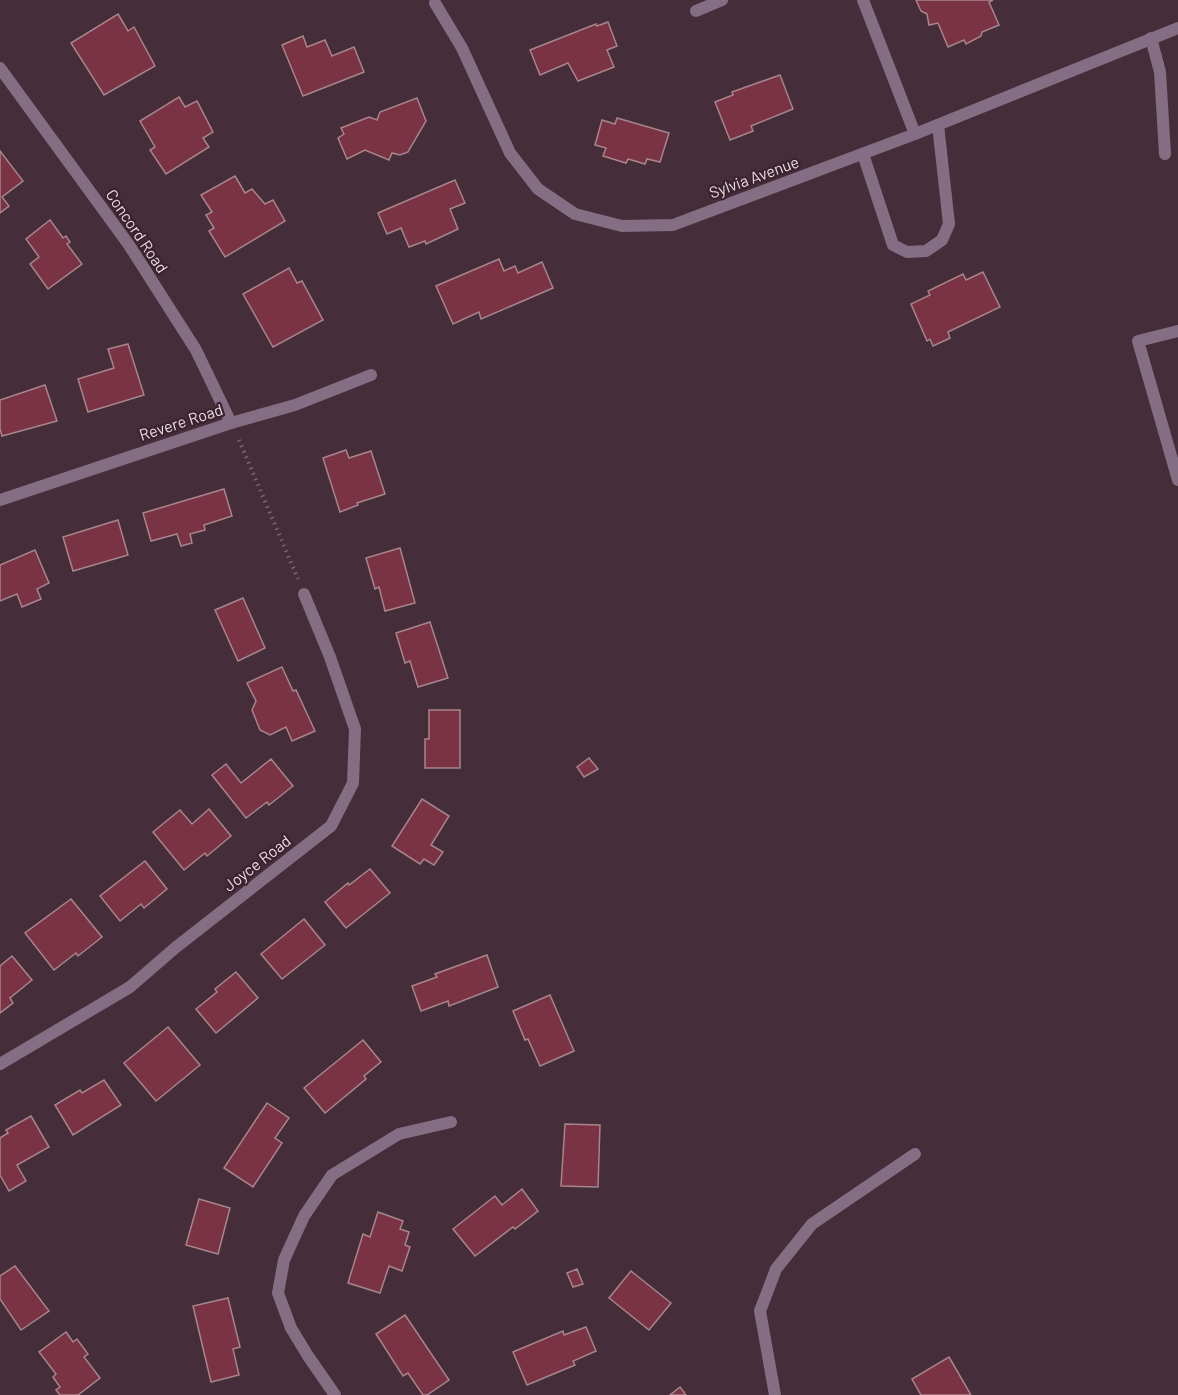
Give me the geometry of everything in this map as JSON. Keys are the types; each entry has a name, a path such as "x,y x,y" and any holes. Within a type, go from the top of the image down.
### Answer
{"street":[{"path":"696,11 722,0"},
{"path":"863,0 915,134"},
{"name":"Sylvia Avenue","path":"435,3 462,48 510,153 538,189 575,214 622,226 673,225 915,134 1178,28"},
{"path":"1151,38 1160,72 1165,154"},
{"name":"Concord Road","path":"0,68 129,245 196,350 231,423"},
{"path":"863,154 893,245 907,252 926,251 942,240 949,224 938,125"},
{"path":"1178,331 1138,341 1178,480"},
{"name":"Revere Road","path":"0,500 231,423 295,405 371,375"},
{"name":"Joyce Road","path":"0,1064 130,987 175,948 332,826 353,783 355,729 330,657 304,594"},
{"path":"335,1395 291,1328 278,1293 284,1260 304,1216 332,1175 399,1134 451,1122"},
{"path":"775,1395 760,1311 776,1269 812,1224 915,1154"}],"path":[{"path":"231,423 304,594"}],"building":[{"path":"916,0 993,0 989,2 999,25 982,32 981,36 966,44 964,40 948,47 938,23 929,25 927,14 921,11"},
{"path":"118,14 128,31 134,27 155,66 104,95 71,43"},
{"path":"608,22 617,46 607,50 614,67 578,81 568,63 540,75 530,50 596,24 597,26"},
{"path":"303,36 307,47 325,40 332,56 354,47 364,72 303,96 282,45"},
{"path":"780,75 793,109 751,126 753,131 730,140 715,102 733,95 732,92"},
{"path":"179,97 185,107 197,101 213,132 203,138 209,147 166,174 150,150 155,147 140,121"},
{"path":"417,98 426,121 408,152 400,155 392,153 389,160 365,150 347,159 338,138 344,134 341,128 369,117 377,120 380,112"},
{"path":"617,118 669,133 660,162 647,159 645,164 628,159 626,163 603,156 606,148 595,145 602,120 615,124"},
{"path":"0,151 23,181 2,197 9,206 0,213"},
{"path":"235,176 245,193 252,189 265,204 273,200 285,221 225,257 209,231 214,228 206,215 212,212 201,195"},
{"path":"455,180 465,203 450,209 458,229 426,244 425,241 409,247 401,228 387,234 378,213"},
{"path":"50,220 63,238 66,236 70,242 67,244 82,264 48,289 30,264 39,257 26,239"},
{"path":"499,259 504,271 515,266 518,273 542,262 553,288 481,319 479,312 453,324 436,286"},
{"path":"289,268 297,283 302,281 323,320 273,347 243,294"},
{"path":"983,272 1000,307 948,332 950,338 933,346 930,339 927,341 911,304 930,295 928,291 963,274 966,280"},
{"path":"128,344 144,395 88,412 78,379 114,368 108,349"},
{"path":"45,385 57,421 2,436 0,400"},
{"path":"346,450 349,458 371,451 385,494 357,503 358,505 340,512 323,458"},
{"path":"224,489 232,516 204,525 205,530 190,534 192,543 181,546 177,534 151,541 143,513"},
{"path":"118,520 128,555 73,571 63,537"},
{"path":"400,548 415,603 385,611 379,587 375,589 366,558"},
{"path":"35,550 49,583 37,589 41,599 22,607 17,594 0,601 0,565"},
{"path":"243,598 265,648 238,661 215,610"},
{"path":"430,622 448,678 418,687 410,661 405,663 396,633"},
{"path":"282,667 293,691 296,690 315,731 292,741 286,727 270,735 260,730 252,710 256,701 247,683"},
{"path":"429,710 460,710 460,768 425,768 425,739 429,739"},
{"path":"589,758 598,769 584,777 577,767"},
{"path":"271,759 293,786 269,805 267,802 246,818 212,775 226,764 241,783"},
{"path":"422,799 449,816 431,845 443,852 434,865 424,859 420,864 392,846"},
{"path":"209,809 231,836 207,856 205,853 184,870 153,832 180,810 192,824"},
{"path":"145,861 167,889 144,908 141,904 120,921 100,896"},
{"path":"370,869 390,893 346,928 325,902"},
{"path":"71,899 102,937 78,956 76,953 54,970 25,933"},
{"path":"304,919 325,945 282,979 261,954"},
{"path":"487,955 498,987 449,1006 448,1001 421,1011 412,986 437,977 435,974"},
{"path":"12,956 32,980 10,998 13,1003 0,1013 0,966"},
{"path":"236,972 258,998 216,1033 196,1009"},
{"path":"550,995 574,1051 540,1066 528,1039 525,1040 513,1011"},
{"path":"168,1027 200,1065 156,1101 124,1063"},
{"path":"363,1040 381,1062 364,1076 366,1079 325,1113 304,1088"},
{"path":"104,1080 121,1105 73,1135 55,1105 80,1090 82,1093"},
{"path":"267,1103 289,1118 275,1138 282,1143 253,1187 224,1168"},
{"path":"31,1116 49,1147 17,1165 26,1181 9,1191 0,1175 0,1138 8,1133 6,1130"},
{"path":"565,1124 600,1125 598,1187 561,1186"},
{"path":"522,1189 538,1211 475,1256 453,1229 495,1196 502,1205"},
{"path":"199,1199 230,1208 218,1254 186,1245"},
{"path":"378,1212 403,1221 400,1229 409,1232 405,1245 410,1247 402,1271 389,1266 380,1293 348,1283 363,1234 370,1237"},
{"path":"15,1266 49,1311 21,1330 0,1299 0,1276"},
{"path":"577,1269 583,1284 573,1287 567,1273"},
{"path":"631,1271 671,1303 649,1330 609,1298"},
{"path":"228,1298 240,1347 233,1349 239,1375 211,1382 193,1306"},
{"path":"405,1315 449,1380 427,1395 423,1395 408,1373 403,1376 376,1334"},
{"path":"586,1327 596,1351 573,1361 575,1365 527,1385 513,1352 563,1331 564,1335"},
{"path":"66,1332 73,1342 77,1339 88,1354 84,1357 100,1378 78,1395 60,1395 56,1390 60,1387 53,1377 56,1374 39,1352"},
{"path":"949,1357 971,1395 921,1395 912,1379"},
{"path":"680,1387 686,1395 670,1395"}]}
